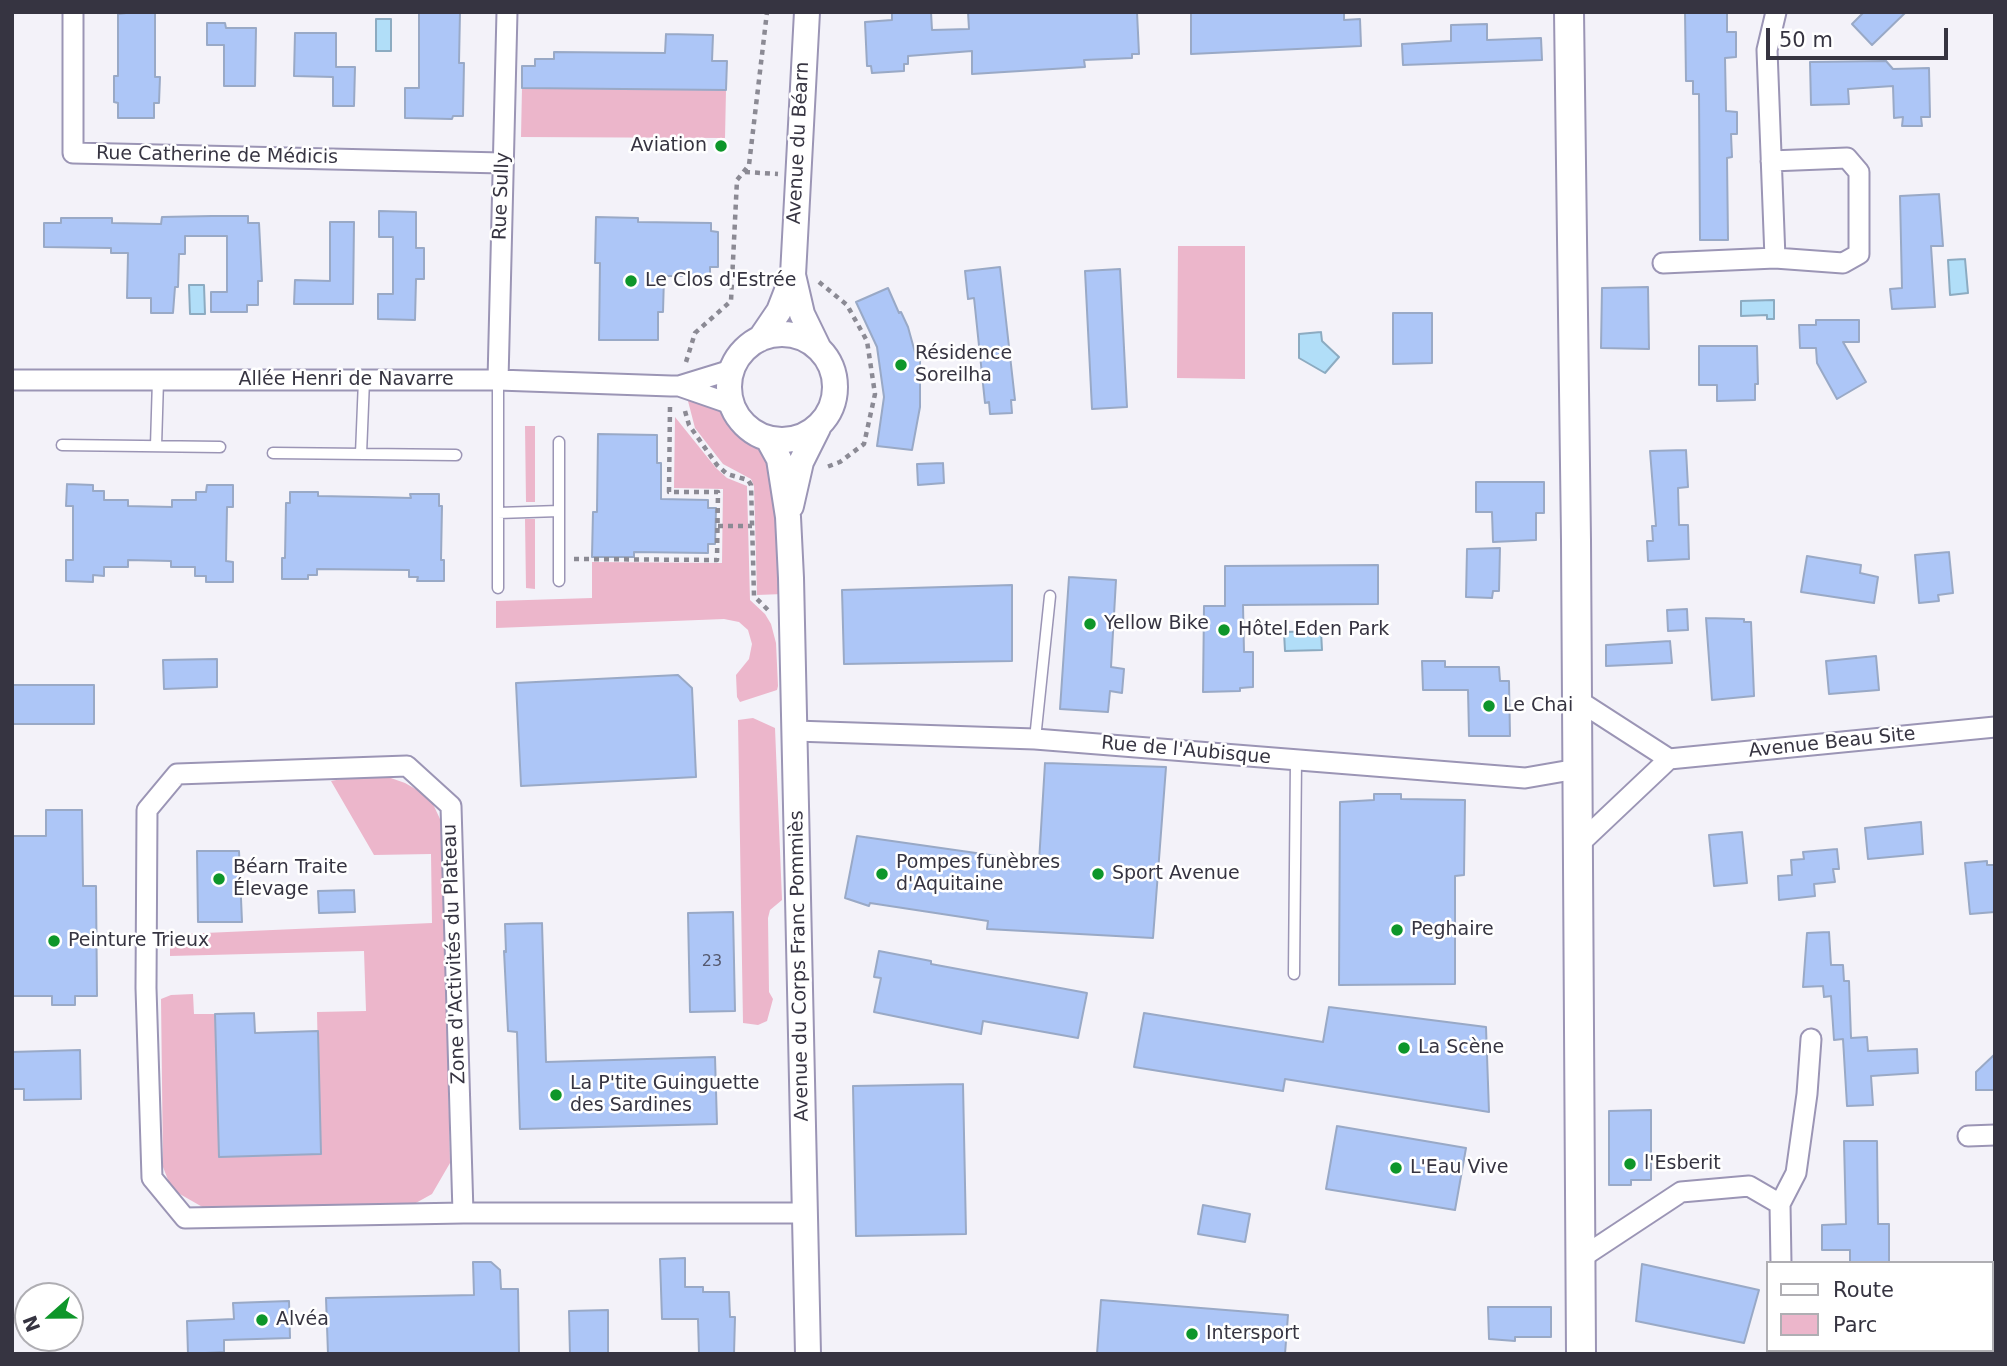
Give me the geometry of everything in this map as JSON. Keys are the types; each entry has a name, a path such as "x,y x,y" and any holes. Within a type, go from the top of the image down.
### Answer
{"main road":[{"path":"1569,12 1581,1354"}],"street":[{"name":"Rue Catherine de Médicis","path":"73,12 73,153 502,163"},
{"name":"Rue Sully","path":"498,380 507,12"},
{"name":"Avenue du Béarn","path":"807,12 793,275 802,314 818,347"},
{"path":"1775,258 1767,50 1776,12"},
{"path":"1663,263 1775,258 1843,263 1859,254 1859,172 1847,158 1771,161"},
{"name":"Avenue du Béarn","path":"760,339 779,311 793,275"},
{"path":"788,517 801,462 818,428 829,414 835,397 836,379 829,361 818,347 803,338 785,333 768,335 752,342 739,354 729,387 731,404 739,420 752,432 782,442 802,438 818,428"},
{"name":"Allée Henri de Navarre","path":"675,386 732,370"},
{"name":"Allée Henri de Navarre","path":"12,380 498,380 675,386 731,404"},
{"path":"768,439 779,459 788,517"},
{"name":"Avenue du Corps Franc Pommiès","path":"788,517 792,578 808,1354"},
{"path":"1576,699 1669,759 1577,846"},
{"name":"Avenue Beau Site","path":"1669,759 1995,727"},
{"name":"Rue de l'Aubisque","path":"795,732 1035,739 1525,778 1577,769"},
{"name":"Zone d'Activités du Plateau","path":"463,1213 451,806 407,766 177,774 147,810 146,988 152,1178 185,1218 463,1213 806,1213"},
{"path":"1781,1261 1780,1204 1796,1173 1807,1094 1811,1039"},
{"path":"1968,1136 1995,1135"},
{"path":"1580,1258 1681,1192 1749,1186 1780,1204"}],"lane":[{"path":"156,446 158,380"},
{"path":"361,454 364,380"},
{"path":"498,380 498,588"},
{"path":"559,442 559,581"},
{"path":"62,445 220,447"},
{"path":"273,453 456,455"},
{"path":"498,513 559,511"},
{"path":"1035,739 1050,596"},
{"path":"1294,974 1296,760"}],"path":[{"path":"559,559 717,560 718,492 669,492 675,386 695,333 731,301 737,180 749,165 767,12"},
{"path":"744,172 778,174"},
{"path":"675,386 689,425 717,465 727,474 748,480 751,485 754,596 770,612"},
{"path":"718,526 752,526"}],"green space":[{"path":"522,88 726,90 725,138 521,137"},
{"path":"1178,246 1245,246 1245,379 1177,378"},
{"path":"701,400 723,407 741,431 760,445 775,473 783,594 757,595 754,486 751,479 723,464 695,428 688,401"},
{"path":"675,417 716,468 727,478 747,486 750,600 771,624 776,643 778,686 777,690 740,702 737,697 736,675 749,659 752,644 748,630 739,622 724,619 496,628 496,601 592,598 592,562 722,563 723,489 674,488"},
{"path":"525,426 535,426 535,502 526,502"},
{"path":"525,519 535,519 535,589 526,588"},
{"path":"753,718 775,728 782,900 770,910 768,918 769,992 773,999 767,1021 758,1025 743,1023 738,720"},
{"path":"352,777 388,777 405,783 421,792 433,804 440,819 443,836 450,1163 432,1194 414,1204 206,1209 178,1193 170,1185 163,1167 161,999 171,995 193,994 194,1014 215,1014 219,1157 320,1154 317,1012 366,1011 364,951 170,956 170,941 181,941 182,934 432,923 431,854 374,855 331,781"}],"water":[{"path":"376,19 391,19 391,51 376,51"},
{"path":"1965,259 1968,293 1950,295 1948,260"},
{"path":"189,285 204,285 205,314 190,314"},
{"path":"1774,300 1774,319 1767,319 1767,315 1741,316 1741,301"},
{"path":"1321,332 1322,341 1339,357 1325,373 1299,358 1299,334"},
{"path":"1321,631 1322,650 1285,651 1284,632"}],"building":[{"path":"155,12 155,77 160,77 159,103 154,103 154,118 118,118 118,103 114,102 114,76 118,76 118,14"},
{"path":"419,12 460,12 459,63 464,63 463,116 453,116 452,119 405,118 405,88 419,88"},
{"path":"892,12 931,12 932,30 969,29 968,12 1137,12 1139,54 1132,54 1132,58 1084,60 1085,67 972,74 972,51 908,56 904,71 872,73 871,66 867,66 865,22 892,20"},
{"path":"1191,12 1344,12 1344,20 1360,19 1361,46 1191,54"},
{"path":"1685,12 1727,12 1727,32 1736,32 1736,57 1725,58 1726,111 1737,112 1737,134 1731,134 1732,157 1727,158 1728,240 1700,240 1699,94 1693,94 1693,81 1686,81"},
{"path":"1864,12 1906,12 1872,45 1852,24"},
{"path":"207,23 225,23 226,28 256,28 255,86 224,86 224,45 207,45"},
{"path":"1487,24 1487,40 1541,38 1542,60 1403,65 1402,44 1451,41 1451,25"},
{"path":"295,33 336,33 336,67 355,67 354,106 333,106 333,77 294,76"},
{"path":"666,34 713,35 712,61 727,61 726,90 522,88 522,66 535,66 535,59 554,59 554,52 665,53"},
{"path":"1886,61 1893,69 1929,68 1930,117 1921,117 1922,126 1902,126 1903,117 1894,118 1893,86 1848,89 1849,104 1811,105 1810,62"},
{"path":"1939,194 1943,246 1931,246 1935,307 1892,309 1890,289 1902,288 1900,196"},
{"path":"379,211 416,212 416,248 424,248 424,279 416,279 415,320 378,319 378,294 393,294 393,237 379,237"},
{"path":"248,216 248,223 259,223 262,281 258,281 258,305 247,305 247,312 211,312 211,292 227,292 227,236 185,236 185,254 179,254 178,287 175,287 173,313 151,313 151,298 127,298 128,253 111,253 111,248 44,247 44,223 61,223 61,218 112,218 112,223 161,224 162,217"},
{"name":"Le Clos d'Estrée","path":"596,217 638,218 638,222 711,223 711,231 718,232 718,267 710,267 710,276 664,276 663,312 658,312 658,340 599,340 600,263 595,263"},
{"path":"330,222 354,222 353,304 294,304 295,280 330,281"},
{"path":"1000,267 1015,400 1011,400 1012,413 990,414 989,402 985,403 974,298 968,299 965,271"},
{"path":"1120,269 1127,407 1092,409 1085,271"},
{"path":"1648,287 1649,349 1601,348 1602,288"},
{"name":"Résidence Soreilha","path":"888,288 908,327 916,356 920,356 920,407 912,450 877,446 884,397 877,347 856,302"},
{"path":"1393,313 1432,313 1432,363 1393,364"},
{"path":"1816,320 1859,320 1859,342 1843,342 1866,382 1837,399 1817,363 1816,348 1800,348 1799,325 1816,325"},
{"path":"1699,346 1757,346 1758,384 1755,384 1755,400 1717,401 1717,385 1699,385"},
{"path":"598,434 657,435 657,463 661,463 661,499 708,500 708,508 716,508 715,544 708,544 708,553 634,552 634,557 592,557 593,512 597,512"},
{"path":"1686,450 1688,487 1678,488 1679,525 1688,525 1689,559 1648,561 1647,541 1653,541 1652,526 1656,526 1650,451"},
{"path":"943,463 944,483 918,485 917,464"},
{"path":"1476,482 1544,482 1544,513 1536,513 1536,540 1493,542 1492,512 1476,512"},
{"path":"67,484 93,485 93,491 104,491 104,500 128,500 128,506 172,507 172,500 196,500 196,492 206,492 207,485 233,485 233,507 227,507 226,561 233,562 233,582 206,582 206,576 195,576 195,567 171,567 171,561 128,560 128,567 104,567 104,576 93,575 93,582 66,581 66,560 73,560 73,506 66,506"},
{"path":"290,492 318,492 318,496 411,498 410,494 439,494 439,506 442,506 441,560 444,560 444,581 417,581 418,577 409,577 409,570 317,569 317,575 308,575 308,579 282,579 286,503 290,503"},
{"path":"1500,548 1499,591 1493,591 1492,598 1466,597 1467,549"},
{"path":"1949,552 1953,593 1938,595 1939,601 1919,603 1915,555"},
{"path":"1807,556 1861,565 1860,573 1878,577 1874,603 1801,592"},
{"path":"1378,565 1378,604 1243,605 1244,652 1253,652 1253,687 1240,688 1240,691 1203,692 1204,606 1225,606 1225,566"},
{"name":"Yellow Bike","path":"1069,577 1116,580 1111,667 1124,669 1122,693 1110,691 1108,712 1060,709"},
{"path":"1012,585 1012,661 844,664 842,590"},
{"path":"1687,609 1688,630 1668,631 1667,610"},
{"path":"1706,618 1744,619 1744,622 1751,622 1754,696 1712,700"},
{"path":"1670,641 1672,663 1606,666 1606,645"},
{"path":"1876,656 1879,690 1829,694 1826,661"},
{"path":"217,659 217,687 164,689 163,660"},
{"name":"Le Chai","path":"1422,661 1445,661 1445,667 1499,667 1500,681 1509,681 1510,736 1469,736 1468,690 1423,690"},
{"path":"678,675 692,688 696,777 521,786 516,683"},
{"path":"12,685 94,685 94,724 12,724"},
{"name":"Sport Avenue","path":"1045,763 1166,767 1153,938 987,929 988,921 870,903 869,906 845,898 857,836 1039,862"},
{"name":"Peghaire","path":"1374,794 1401,794 1401,799 1465,800 1464,875 1455,876 1455,984 1339,985 1340,802 1374,800"},
{"name":"Peinture Trieux","path":"46,810 82,810 83,886 96,886 97,996 75,996 75,1005 52,1005 52,996 12,996 12,836 46,836"},
{"path":"1921,822 1923,854 1868,859 1865,828"},
{"path":"1742,832 1747,883 1714,886 1709,835"},
{"path":"1837,849 1839,869 1833,869 1835,882 1814,884 1815,896 1779,900 1778,876 1792,875 1791,860 1804,859 1803,852"},
{"name":"Béarn Traite Élevage","path":"197,851 239,851 242,922 198,922"},
{"path":"1987,861 1987,865 1995,865 1995,912 1970,914 1965,863"},
{"path":"354,890 355,912 319,913 318,891"},
{"path":"733,912 735,1011 690,1012 688,913"},
{"path":"542,923 546,1062 715,1057 717,1124 520,1129 517,1032 508,1031 505,924"},
{"path":"1829,932 1831,965 1843,965 1844,981 1849,981 1851,1038 1867,1037 1868,1051 1917,1049 1918,1073 1871,1076 1873,1105 1847,1106 1843,1039 1834,1040 1831,996 1824,997 1823,986 1803,987 1807,933"},
{"path":"879,951 931,961 931,964 1087,993 1078,1038 983,1021 981,1034 874,1012 881,978 874,977"},
{"path":"1329,1007 1486,1027 1489,1112 1285,1079 1283,1091 1134,1067 1144,1013 1323,1042"},
{"path":"254,1013 255,1033 318,1031 321,1154 219,1157 215,1014"},
{"path":"80,1050 81,1099 24,1100 24,1089 12,1089 12,1052"},
{"path":"1995,1054 1995,1090 1976,1090 1976,1072"},
{"path":"963,1084 966,1234 856,1236 853,1086"},
{"name":"l'Esberit","path":"1651,1110 1651,1180 1631,1180 1631,1185 1609,1185 1609,1111"},
{"name":"L'Eau Vive","path":"1337,1126 1466,1148 1455,1210 1326,1189"},
{"path":"1844,1141 1877,1141 1878,1224 1889,1224 1889,1261 1850,1261 1850,1250 1822,1250 1822,1225 1846,1224"},
{"path":"1203,1205 1250,1214 1245,1242 1198,1234"},
{"path":"685,1258 685,1287 703,1287 703,1292 729,1292 730,1317 735,1317 734,1354 699,1354 698,1319 662,1319 660,1259"},
{"path":"473,1262 491,1262 500,1270 501,1289 518,1289 519,1354 328,1354 326,1298 474,1295"},
{"path":"1642,1264 1759,1290 1744,1343 1636,1321"},
{"name":"Intersport","path":"1101,1300 1288,1315 1285,1354 1097,1354"},
{"path":"289,1301 290,1338 224,1340 224,1352 188,1354 187,1321 234,1319 233,1303"},
{"path":"1488,1307 1551,1307 1551,1337 1515,1337 1515,1341 1489,1339"},
{"path":"608,1310 608,1354 570,1354 569,1311"}],"place":[{"name":"Aviation","path":"721,146"},
{"name":"Le Clos d'Estrée","path":"631,281"},
{"name":"Résidence Soreilha","path":"901,365"},
{"name":"Yellow Bike","path":"1090,624"},
{"name":"Hôtel Eden Park","path":"1224,630"},
{"name":"Le Chai","path":"1489,706"},
{"name":"Pompes funèbres d'Aquitaine","path":"882,874"},
{"name":"Sport Avenue","path":"1098,874"},
{"name":"Béarn Traite Élevage","path":"219,879"},
{"name":"Peghaire","path":"1397,930"},
{"name":"Peinture Trieux","path":"54,941"},
{"name":"La Scène","path":"1404,1048"},
{"name":"La P'tite Guinguette des Sardines","path":"556,1095"},
{"name":"l'Esberit","path":"1630,1164"},
{"name":"L'Eau Vive","path":"1396,1168"},
{"name":"Alvéa","path":"262,1320"},
{"name":"Intersport","path":"1192,1334"}]}
